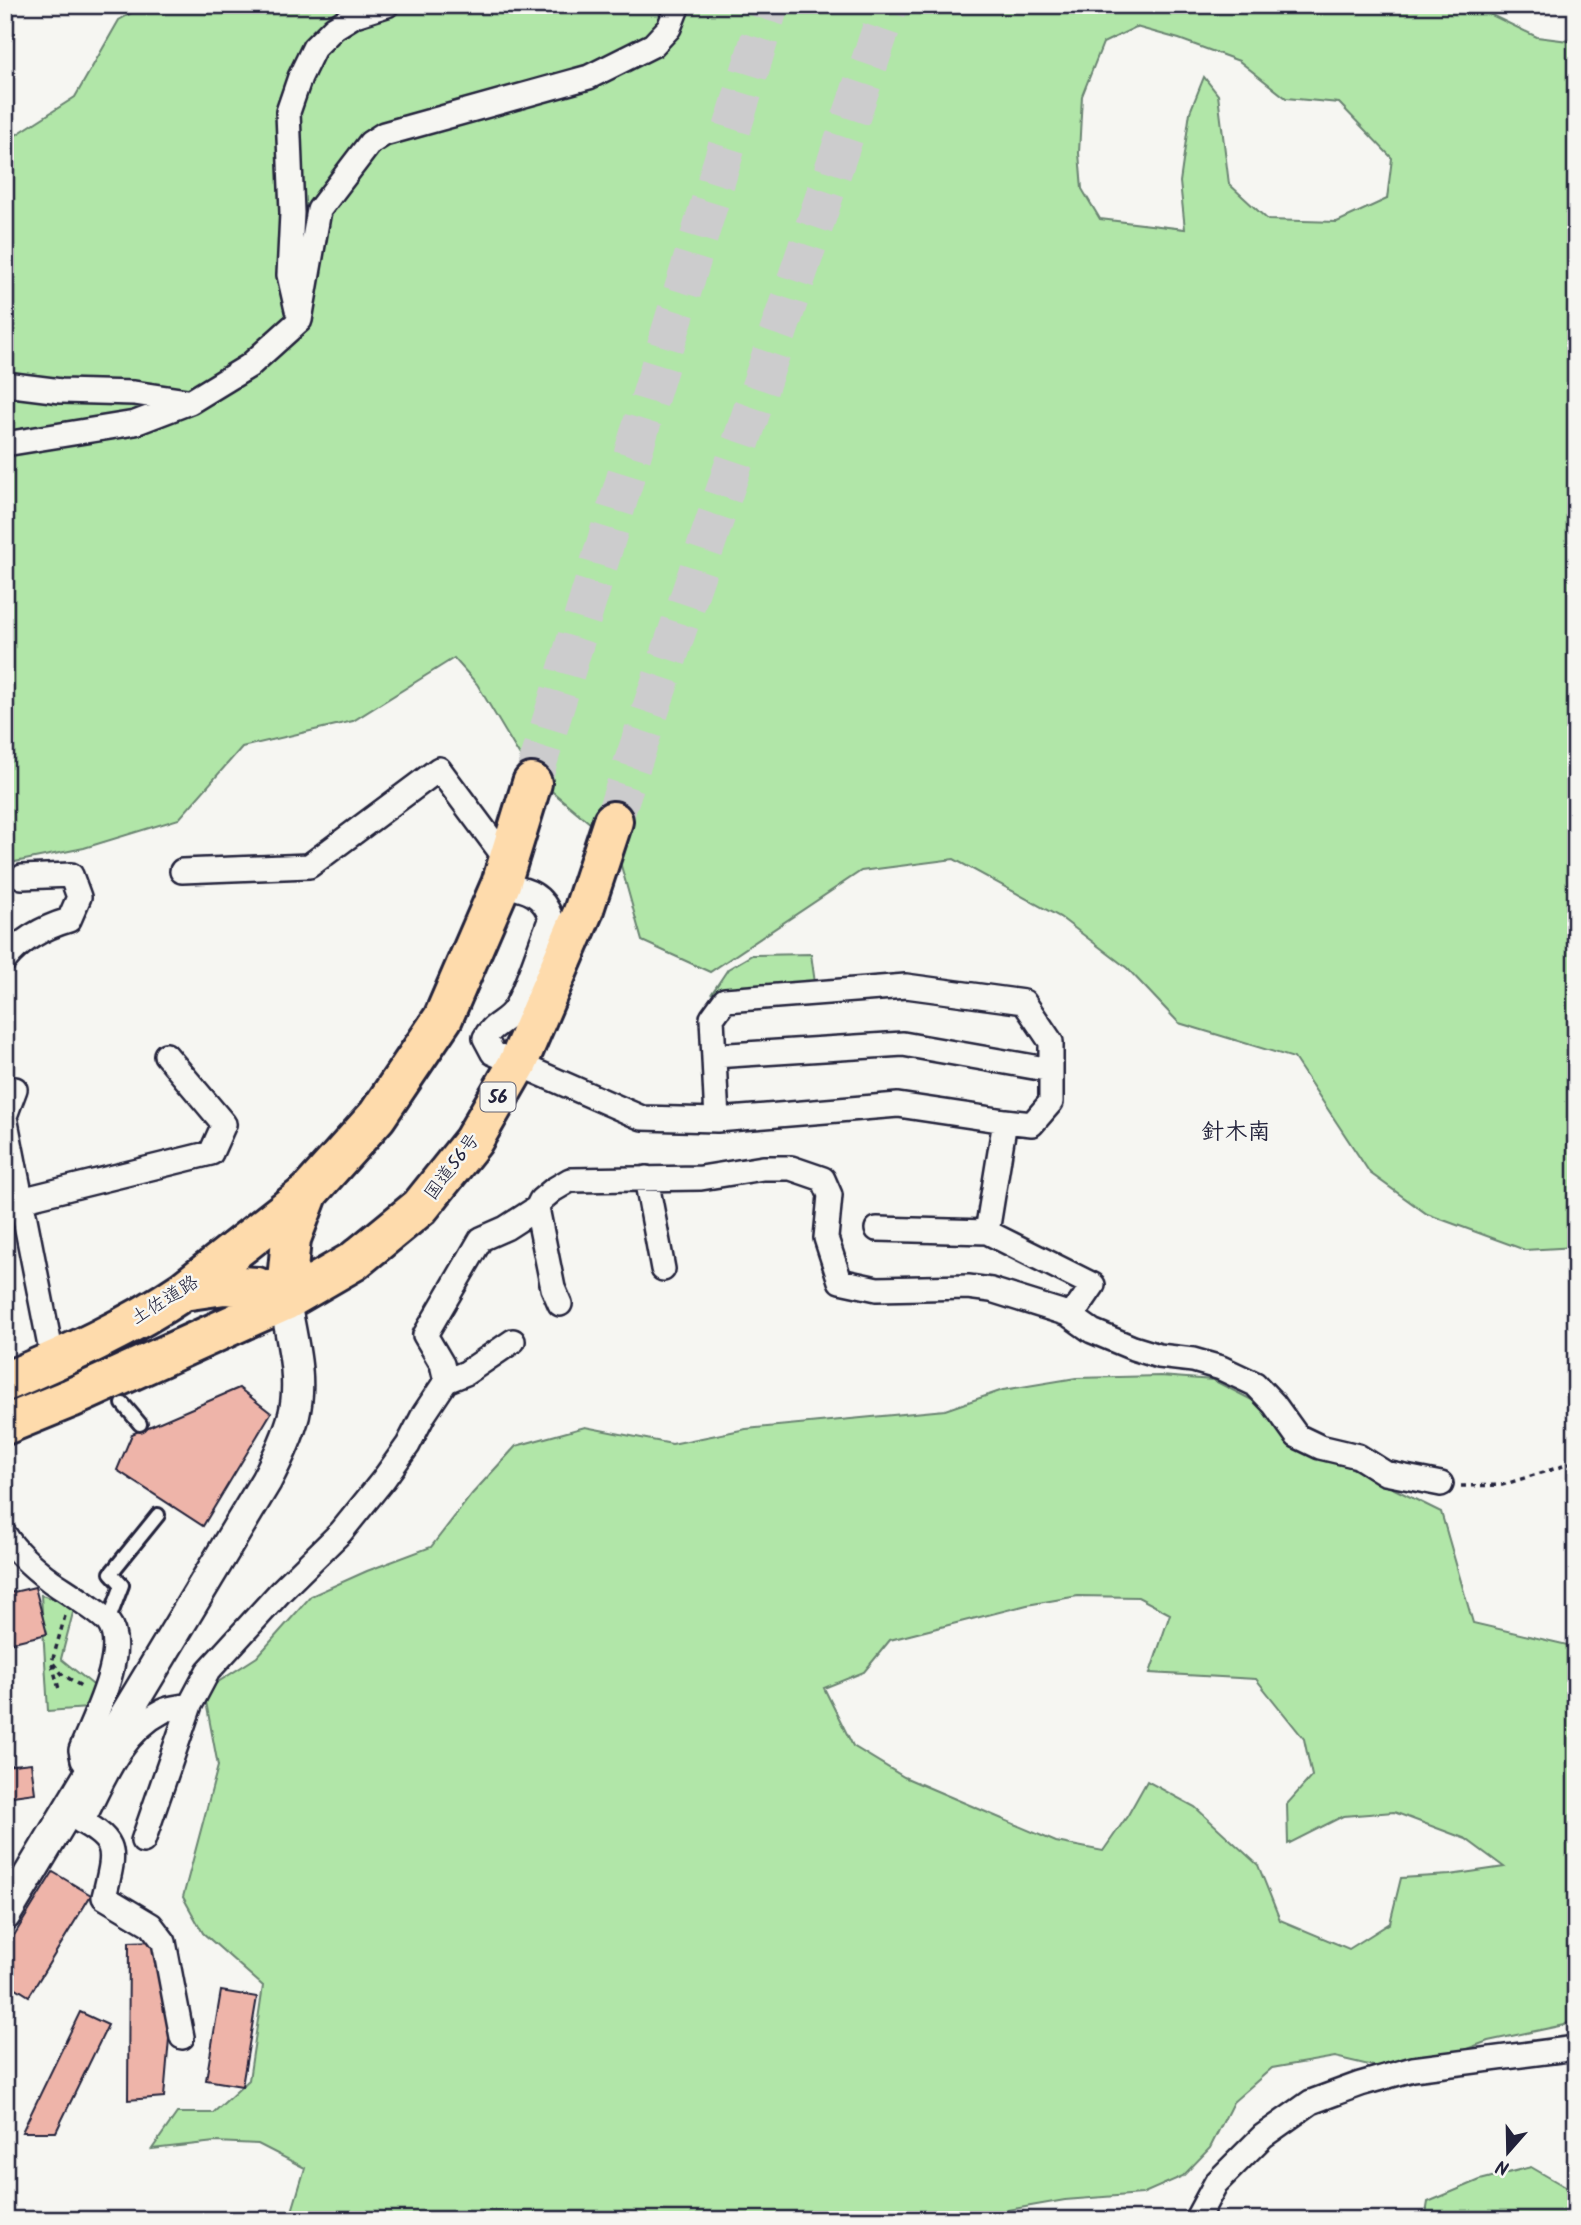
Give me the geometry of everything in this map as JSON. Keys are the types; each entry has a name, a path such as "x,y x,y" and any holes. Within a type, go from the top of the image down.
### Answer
{"highway":[{"path":"183,1291 224,1285 257,1287 285,1301 291,1240 309,1192 377,1116 443,1018 505,873 532,783"},
{"name":"国道56号","path":"285,1301 354,1261 420,1207 473,1141 518,1063 583,912 614,821"},
{"name":"土佐道路","path":"5,1382 57,1360 163,1304 309,1192"},
{"name":"56","path":"5,1425 285,1301"}],"street":[{"path":"300,320 289,275 292,213 288,112 314,48 334,28 355,15 387,5"},
{"path":"5,444 135,424 190,402 250,366 300,320 319,210 370,143 384,134 589,77 653,45 669,29 678,5"},
{"path":"5,384 61,391 134,393 190,402"},
{"path":"182,871 309,866 439,769 505,873 546,903 551,918 515,1009 504,1022 489,1029 485,1038 494,1053 642,1118 717,1120 898,1105 1031,1124 1051,1102 1051,1042 1024,1002 906,986 724,1000 712,1018 717,1120"},
{"path":"5,960 15,948 51,926 69,920 79,897 72,875 22,877"},
{"path":"714,1056 903,1044 1051,1070"},
{"path":"21,1200 211,1153 224,1124 166,1055"},
{"path":"15,1089 5,1116 49,1341 57,1360"},
{"path":"987,1232 1005,1121"},
{"path":"446,1381 442,1364 425,1335 481,1239 506,1228 537,1209 547,1195 570,1180 701,1178 763,1168 791,1168 823,1179 830,1195 826,1238 840,1281 877,1289 968,1287 991,1290 1068,1314 1092,1331 1133,1348 1221,1368 1255,1384 1274,1404 1297,1436 1320,1447 1358,1457 1385,1473 1441,1484"},
{"path":"646,1178 663,1269"},
{"path":"537,1209 553,1288 560,1304"},
{"path":"877,1229 987,1232 1093,1285 1078,1307 1068,1314"},
{"path":"74,1817 91,1771 282,1450 294,1414 297,1385 296,1362 285,1301"},
{"path":"143,1841 190,1705 208,1671 281,1591 341,1532 408,1445 446,1381 466,1373 513,1340"},
{"path":"5,1535 10,1544 38,1571 107,1622 116,1638 113,1664 81,1750 83,1760 91,1771"},
{"path":"5,1915 120,1749 140,1725 165,1710 190,1705"},
{"path":"74,1817 108,1839 114,1857 104,1897 151,1925 164,1942 182,2037"},
{"path":"1196,2220 1216,2183 1263,2136 1311,2102 1413,2069 1576,2048"}],"lane":[{"path":"123,1404 140,1424"},
{"path":"107,1622 122,1585 111,1573 158,1515"}],"path":[{"path":"1441,1484 1475,1487 1502,1485 1576,1462"},
{"path":"59,1689 52,1662 71,1595"},
{"path":"52,1662 62,1674 100,1699"}],"green space":[{"path":"146,5 1471,5 1537,37 1576,42 1576,1247 1525,1250 1427,1214 1370,1173 1294,1058 1179,1023 1127,968 1060,917 954,859 861,871 710,972 642,941 615,844 530,773 477,684 454,658 353,721 242,747 179,819 84,848 5,864 5,142 75,97 119,20","holes":["1136,27 1239,61 1286,98 1339,103 1392,158 1387,199 1337,222 1268,220 1229,184 1218,95 1204,77 1190,112 1180,182 1185,229 1100,219 1082,189 1079,153 1082,96 1103,43"]},
{"path":"811,954 815,983 712,993 728,969 752,955"},
{"path":"1160,1376 1213,1380 1283,1416 1315,1450 1441,1512 1473,1623 1576,1647 1576,2018 1564,2025 1488,2041 1403,2073 1335,2057 1272,2068 1233,2102 1210,2148 1183,2176 1142,2194 1065,2200 1008,2210 1003,2220 281,2220 290,2218 305,2168 258,2144 215,2142 152,2149 177,2113 213,2113 249,2080 263,1986 203,1933 183,1897 218,1766 204,1691 257,1657 311,1596 431,1547 472,1494 516,1446 585,1427 672,1444 746,1429 945,1410 1003,1390 1076,1378","holes":["1078,1596 1138,1597 1170,1614 1150,1673 1256,1679 1304,1739 1312,1776 1287,1804 1288,1844 1343,1816 1394,1812 1466,1839 1504,1867 1450,1875 1401,1878 1390,1923 1349,1949 1280,1920 1258,1865 1195,1807 1147,1781 1103,1851 1056,1842 904,1777 853,1746 824,1688 864,1672 890,1640 1027,1605"]},
{"path":"41,1595 75,1605 61,1659 97,1688 88,1708 48,1711"},
{"path":"1531,2167 1576,2193 1576,2220 1425,2220 1428,2202 1480,2180"}],"building":[{"path":"239,1388 271,1413 203,1526 117,1470 132,1434"},
{"path":"35,1587 47,1634 5,1644 5,1594"},
{"path":"31,1763 35,1793 5,1797 5,1766"},
{"path":"53,1872 91,1895 29,1996 5,1981 5,1950"},
{"path":"155,1941 171,2015 164,2097 128,2100 129,1942"},
{"path":"221,1991 257,1997 242,2086 206,2080"},
{"path":"80,2012 108,2025 56,2132 22,2132"}],"tunnel":[{"path":"532,783 770,5"},
{"path":"613,821 889,5"}],"district":[{"name":"針木南","path":"1236,1131"}]}
